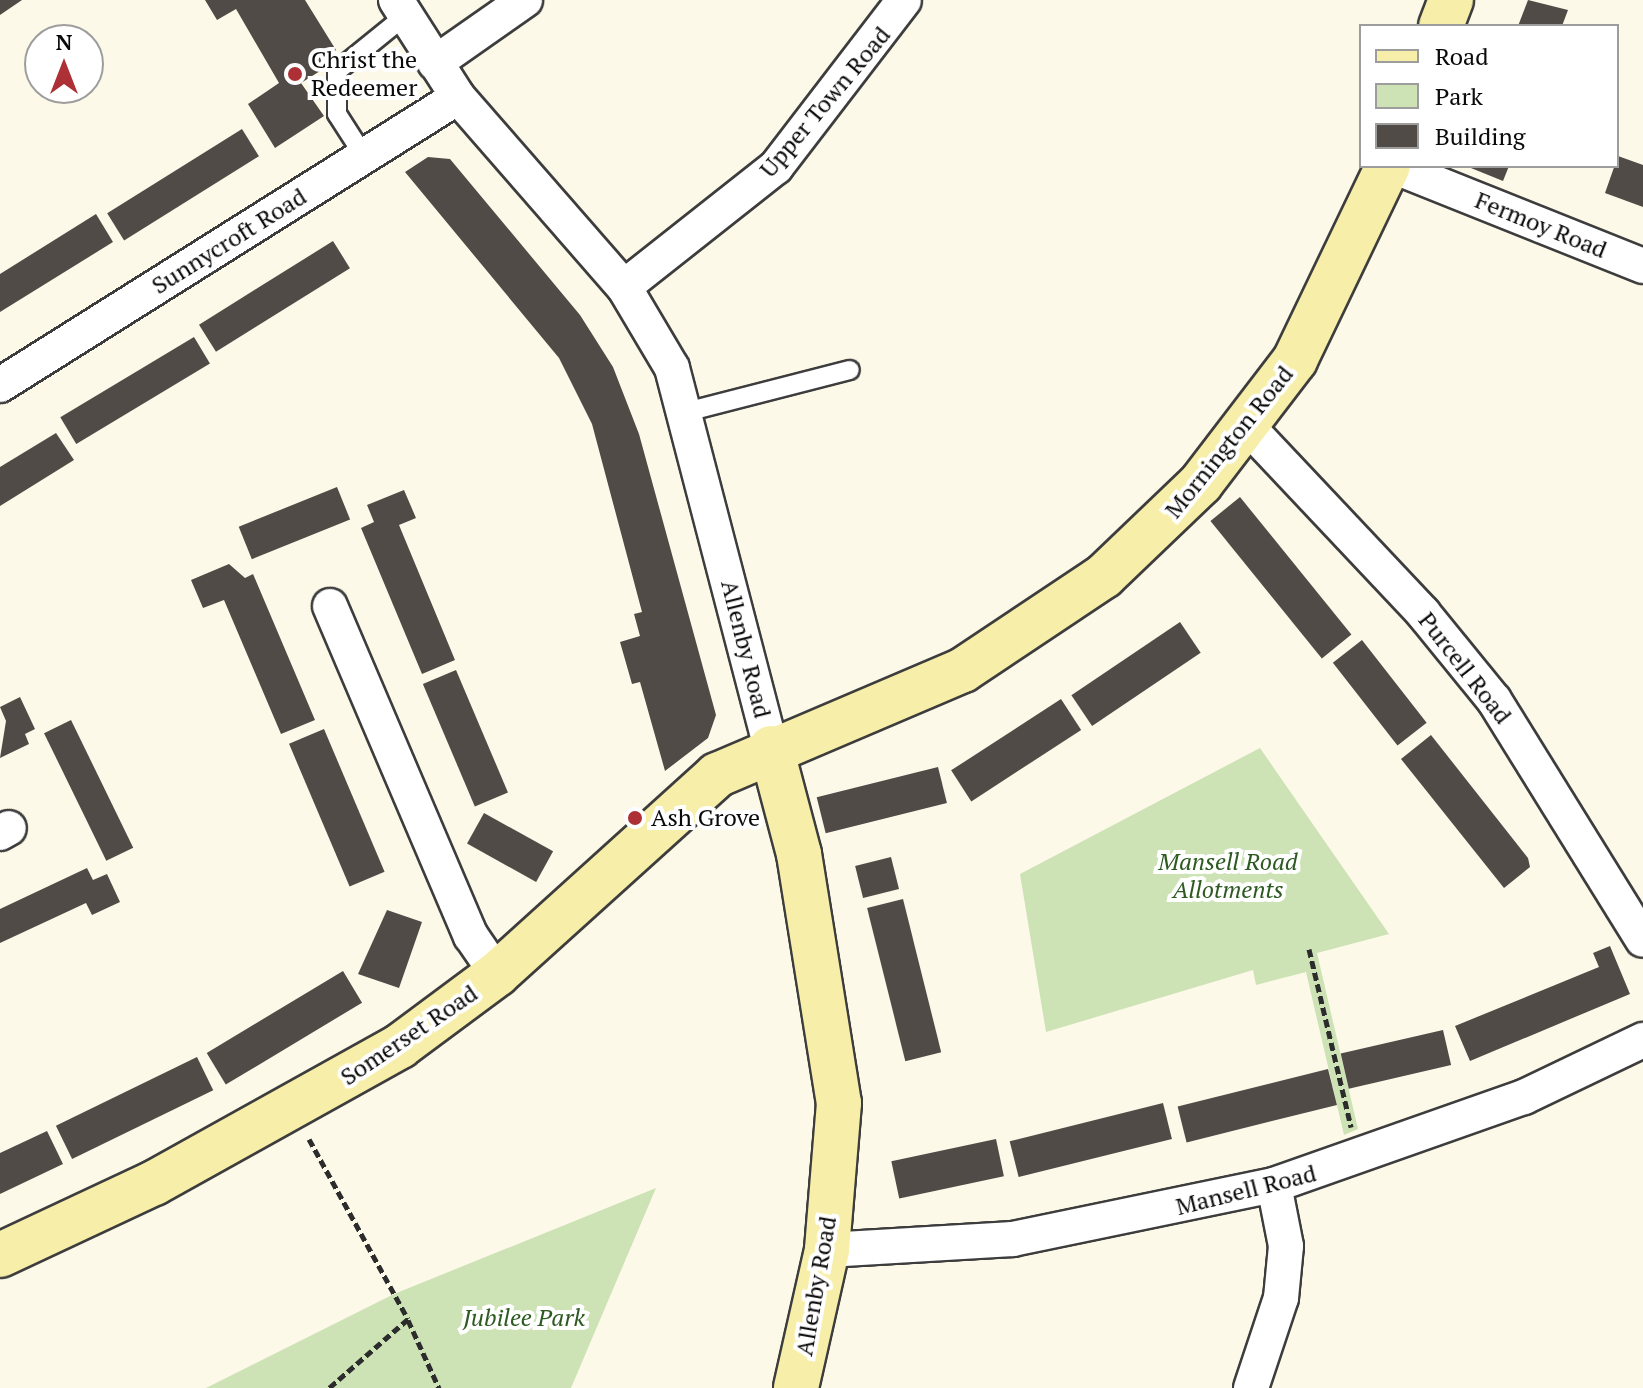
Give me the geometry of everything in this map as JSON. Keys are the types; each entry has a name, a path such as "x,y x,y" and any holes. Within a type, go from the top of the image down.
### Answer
{"street":[{"path":"435,63 525,0"},
{"name":"Upper Town Road","path":"624,287 776,167 904,0"},
{"path":"1442,24 1451,0"},
{"name":"Allenby Road","path":"401,8 458,97 624,287 672,368 686,412 799,854 839,1103 827,1250 796,1388"},
{"name":"Sunnycroft Road","path":"0,385 458,97"},
{"name":"Mornington Road","path":"771,748 882,710 1035,628 1153,534 1247,426 1295,360 1390,168"},
{"name":"Fermoy Road","path":"1396,168 1643,266"},
{"name":"Purcell Road","path":"1247,426 1423,613 1494,700 1643,940"},
{"path":"330,606 471,936 497,974"},
{"name":"Somerset Road","path":"0,1255 294,1110 497,974 717,775 771,748"},
{"name":"Mansell Road","path":"827,1250 1013,1239 1274,1185 1359,1159 1524,1097 1643,1040"},
{"path":"1251,1388 1281,1298 1286,1246 1274,1185"}],"lane":[{"path":"364,156 337,114 337,71 401,8"},
{"path":"686,412 850,370"}],"path":[{"path":"1309,949 1359,1159"},
{"path":"294,1110 408,1319 439,1388"},
{"path":"329,1388 408,1319"}],"green space":[{"name":"Mansell Road Allotments","path":"1260,748 1389,934 1317,953 1358,1129 1344,1135 1306,972 1256,985 1253,970 1046,1032 1020,874"},
{"name":"Jubilee Park","path":"656,1188 571,1388 206,1388 394,1294"}],"building":[{"path":"0,0 22,0 0,15"},
{"name":"Christ the Redeemer","path":"205,0 305,0 336,50 322,59 328,66 301,83 324,116 275,148 248,104 279,83 236,9 217,20"},
{"path":"1528,0 1568,10 1563,24 1519,24"},
{"path":"242,129 259,156 124,240 107,213"},
{"path":"1619,156 1643,165 1643,207 1605,193 1614,168 1619,168"},
{"path":"428,157 450,159 580,315 613,367 639,434 716,715 708,738 665,771 640,682 632,684 620,642 640,636 634,614 642,612 592,424 559,358 405,172"},
{"path":"1471,168 1508,168 1503,181"},
{"path":"96,214 113,242 0,312 0,274"},
{"path":"333,241 350,268 216,352 199,325"},
{"path":"194,337 210,364 76,444 60,417"},
{"path":"56,433 74,460 0,506 0,467"},
{"path":"337,487 350,519 252,559 239,527"},
{"path":"404,490 416,518 399,525 455,660 422,674 361,528 374,522 367,505"},
{"path":"1240,497 1351,635 1322,658 1210,521"},
{"path":"229,564 245,578 253,574 315,720 281,734 224,600 203,608 191,580"},
{"path":"1180,622 1201,653 1092,726 1071,695"},
{"path":"1362,640 1427,723 1397,746 1333,663"},
{"path":"456,670 508,792 475,806 423,684"},
{"path":"20,697 35,729 25,734 29,744 0,758 6,721 0,707"},
{"path":"1061,699 1081,730 971,801 951,770"},
{"path":"71,720 133,848 106,861 44,733"},
{"path":"324,729 385,872 350,887 289,744"},
{"path":"1431,735 1528,858 1530,867 1504,888 1401,759"},
{"path":"938,767 947,803 826,833 817,797"},
{"path":"484,813 553,851 536,882 467,844"},
{"path":"891,857 899,889 863,898 855,866"},
{"path":"87,868 93,880 107,874 120,902 92,915 86,903 0,943 0,909"},
{"path":"903,899 941,1052 905,1061 867,908"},
{"path":"387,910 422,922 399,988 358,974"},
{"path":"1610,946 1630,994 1470,1061 1455,1026 1599,967 1593,953"},
{"path":"343,971 362,1003 226,1085 207,1053"},
{"path":"1443,1030 1451,1065 1349,1089 1341,1054"},
{"path":"197,1057 213,1090 72,1159 56,1126"},
{"path":"1328,1069 1337,1105 1187,1142 1178,1106"},
{"path":"1163,1103 1172,1139 1019,1177 1010,1141"},
{"path":"47,1131 63,1164 0,1194 0,1153"},
{"path":"996,1139 1004,1176 899,1198 891,1161"}],"place":[{"name":"Christ the Redeemer","path":"295,74"},
{"name":"Ash Grove","path":"635,818"}]}
